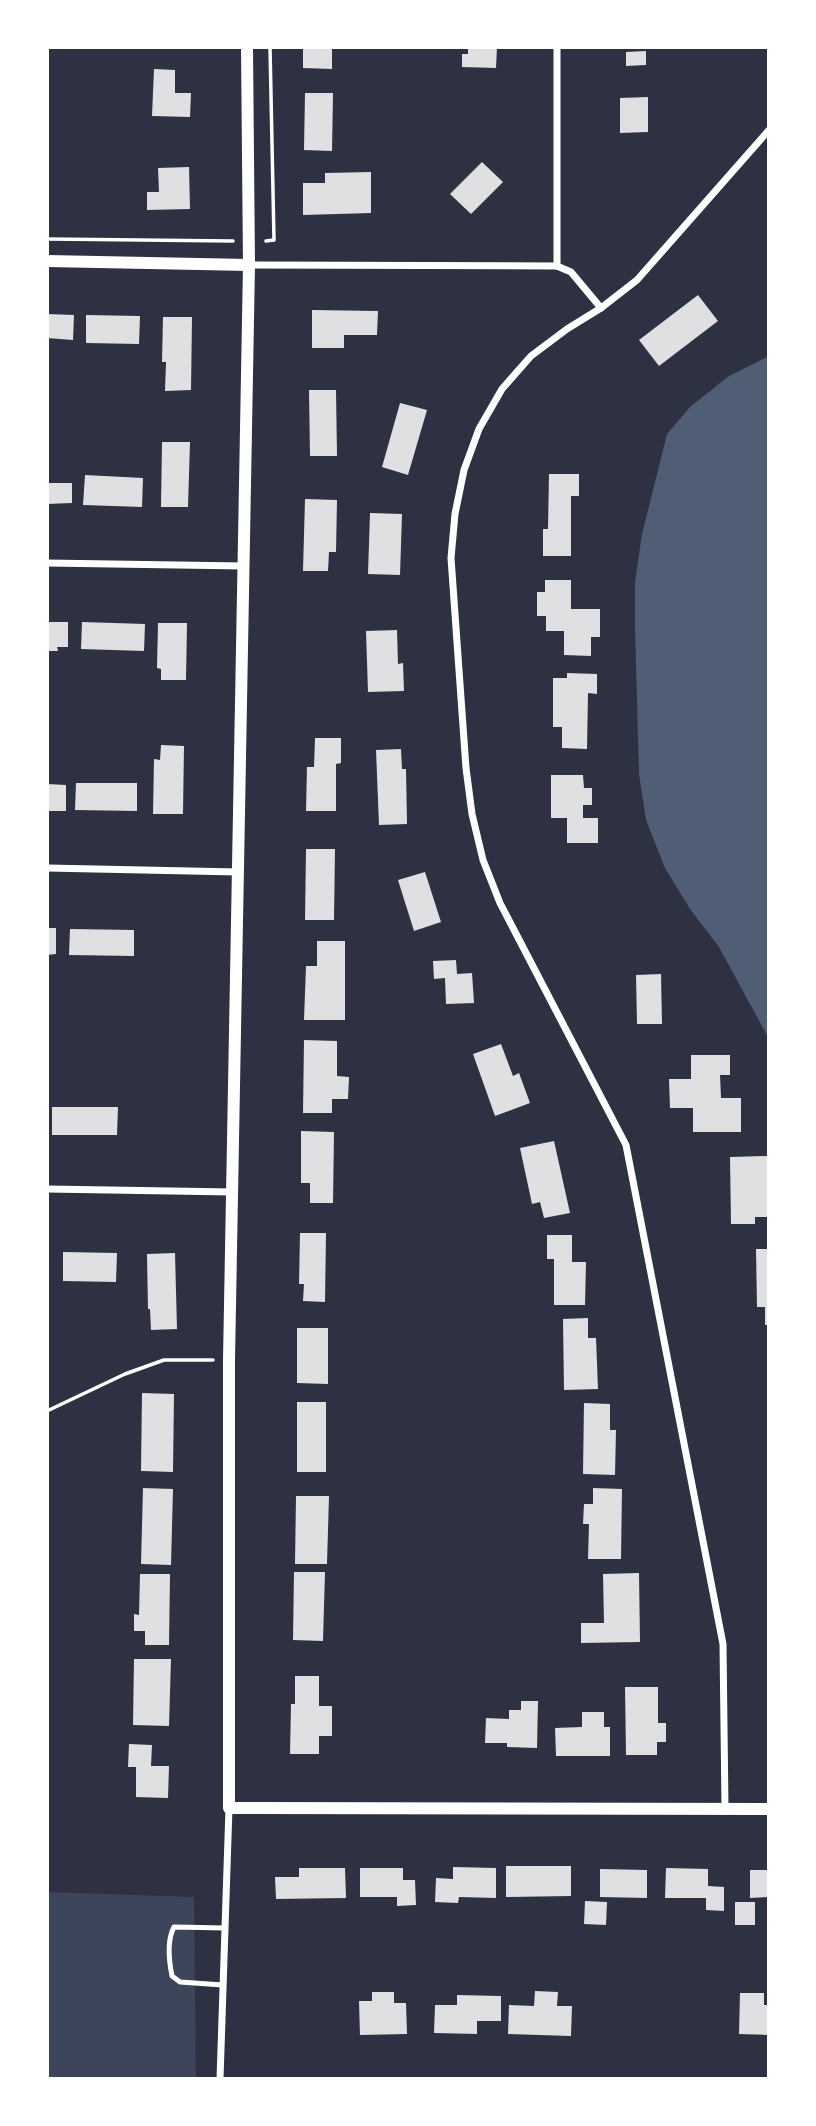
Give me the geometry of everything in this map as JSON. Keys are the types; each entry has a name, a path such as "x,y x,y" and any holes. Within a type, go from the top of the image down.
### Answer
{"street":[{"path":"219,2079 229,1808 229,1360 249,265 247,47"},
{"path":"557,47 557,266"},
{"path":"725,1808 723,1644 626,1144 500,903 483,860 472,814 466,768 451,558 455,514 464,470 479,429 502,389 531,356 637,280 769,130"},
{"path":"47,261 557,266 571,272 601,308"},
{"path":"47,563 243,566"},
{"path":"47,869 238,872"},
{"path":"47,1189 232,1192"},
{"path":"229,1808 769,1809"}],"lane":[{"path":"223,1984 180,1982 172,1976 171,1932 174,1927 225,1928"}],"path":[{"path":"47,239 249,242 274,240 270,47"},
{"path":"47,1411 125,1374 164,1360 229,1360"}],"shaded area":[{"path":"769,356 769,1039 719,947 690,909 665,868 646,820 639,774 635,582 642,534 667,434 690,407 729,376"},
{"path":"47,1892 194,1897 196,2079 47,2079"}],"building":[{"path":"303,47 332,47 332,69 303,68"},
{"path":"468,47 497,47 496,68 462,67 462,54 468,54"},
{"path":"646,51 646,65 626,66 626,52"},
{"path":"154,69 175,70 175,93 191,93 190,117 152,116"},
{"path":"305,93 333,93 332,151 304,150"},
{"path":"648,97 648,132 620,133 620,98"},
{"path":"482,162 503,182 471,214 450,194"},
{"path":"189,167 190,209 147,210 147,192 159,192 158,168"},
{"path":"371,172 371,213 303,215 303,183 325,183 325,173"},
{"path":"698,295 718,321 659,366 639,340"},
{"path":"312,310 378,311 377,335 344,335 344,348 312,348"},
{"path":"47,314 74,315 73,340 47,338"},
{"path":"86,315 140,316 139,344 86,343"},
{"path":"163,317 192,317 191,390 165,391 166,362 162,362"},
{"path":"309,390 336,390 337,456 310,456"},
{"path":"400,403 427,410 408,475 382,467"},
{"path":"162,442 190,442 188,507 161,507"},
{"path":"549,474 579,474 579,496 571,496 571,556 543,556 543,529 548,529"},
{"path":"85,475 143,478 142,507 83,505"},
{"path":"47,483 72,483 72,503 47,504"},
{"path":"305,499 337,500 336,552 329,552 328,571 303,571"},
{"path":"370,513 402,514 400,575 368,574"},
{"path":"545,580 571,580 571,609 600,609 600,637 591,637 591,656 564,655 564,631 546,631 546,616 537,616 537,592 545,592"},
{"path":"47,622 68,622 68,647 47,651"},
{"path":"82,622 145,624 144,651 81,649"},
{"path":"158,623 187,623 186,680 161,680 161,669 157,668"},
{"path":"397,630 398,664 403,663 404,691 368,692 366,631"},
{"path":"567,673 597,674 597,694 588,693 587,749 562,748 562,727 553,727 553,678 567,678"},
{"path":"315,738 341,738 341,763 336,764 336,811 306,811 307,767 314,767"},
{"path":"161,745 184,746 183,814 153,814 154,759 160,760"},
{"path":"401,749 402,769 406,769 407,824 379,825 376,750"},
{"path":"551,775 583,775 584,788 592,788 592,805 583,805 583,818 598,818 598,843 567,843 567,818 551,818"},
{"path":"76,783 137,783 137,811 75,810"},
{"path":"47,784 66,785 66,811 47,811"},
{"path":"306,849 335,849 334,920 305,920"},
{"path":"425,872 441,922 414,931 398,880"},
{"path":"47,928 56,928 56,954 47,955"},
{"path":"70,929 134,930 134,956 69,955"},
{"path":"317,941 345,941 345,1020 304,1020 306,966 317,966"},
{"path":"456,960 457,974 472,973 474,1003 446,1004 445,978 434,979 433,961"},
{"path":"661,974 662,1024 637,1024 636,975"},
{"path":"304,1040 337,1041 337,1076 349,1077 348,1099 332,1099 332,1113 303,1113"},
{"path":"501,1044 513,1076 519,1073 530,1103 495,1116 473,1054"},
{"path":"691,1055 730,1055 730,1075 720,1075 721,1098 741,1098 741,1132 693,1132 693,1108 670,1108 669,1079 691,1079"},
{"path":"52,1107 118,1107 117,1135 52,1135"},
{"path":"301,1131 334,1132 333,1203 310,1203 310,1183 301,1183"},
{"path":"554,1141 570,1213 544,1218 540,1202 532,1204 520,1148"},
{"path":"767,1156 767,1217 755,1217 755,1224 731,1224 730,1157"},
{"path":"300,1233 326,1233 325,1302 303,1301 304,1284 299,1284"},
{"path":"547,1235 572,1235 572,1262 586,1262 585,1305 554,1305 554,1259 547,1259"},
{"path":"756,1249 769,1249 769,1325 765,1325 765,1307 757,1307"},
{"path":"63,1252 117,1253 116,1282 63,1281"},
{"path":"175,1253 177,1329 151,1330 147,1254"},
{"path":"588,1318 588,1338 596,1338 598,1389 564,1390 563,1319"},
{"path":"297,1328 328,1328 328,1384 297,1383"},
{"path":"142,1393 174,1394 173,1472 141,1471"},
{"path":"297,1402 326,1402 326,1472 297,1472"},
{"path":"584,1403 610,1404 610,1430 616,1430 615,1475 583,1474"},
{"path":"143,1488 173,1489 171,1565 141,1564"},
{"path":"593,1488 622,1489 621,1559 588,1559 589,1524 583,1524 584,1504 593,1504"},
{"path":"296,1496 329,1496 327,1564 295,1564"},
{"path":"294,1572 325,1572 323,1641 293,1640"},
{"path":"639,1573 640,1642 581,1643 581,1623 604,1623 603,1574"},
{"path":"140,1574 170,1574 169,1645 145,1645 145,1631 134,1631 134,1614 139,1615"},
{"path":"134,1659 171,1659 169,1726 133,1725"},
{"path":"295,1676 319,1676 319,1706 332,1706 332,1736 319,1736 319,1754 290,1754 291,1704 295,1704"},
{"path":"625,1687 658,1687 658,1723 666,1723 666,1742 657,1742 657,1755 626,1755"},
{"path":"521,1701 538,1701 537,1748 507,1747 507,1743 485,1743 486,1718 509,1719 509,1710 521,1710"},
{"path":"582,1712 604,1712 604,1727 610,1727 610,1756 556,1756 555,1728 582,1727"},
{"path":"129,1744 152,1745 151,1766 169,1766 168,1798 136,1797 136,1767 128,1767"},
{"path":"506,1866 571,1866 571,1896 506,1897"},
{"path":"453,1867 496,1868 496,1898 459,1897 458,1903 435,1902 436,1878 453,1879"},
{"path":"299,1868 345,1868 346,1898 276,1899 275,1877 299,1877"},
{"path":"360,1868 403,1868 403,1880 415,1880 416,1905 397,1906 397,1897 360,1897"},
{"path":"666,1868 708,1869 708,1886 724,1887 724,1911 706,1910 706,1898 665,1898"},
{"path":"600,1869 647,1870 647,1898 600,1897"},
{"path":"750,1870 769,1870 769,1897 750,1898"},
{"path":"585,1901 607,1902 606,1925 584,1924"},
{"path":"735,1902 755,1902 755,1925 735,1925"},
{"path":"535,1991 558,1992 557,2006 572,2006 571,2036 508,2034 509,2005 534,2006"},
{"path":"372,1992 394,1992 394,2003 406,2003 407,2034 360,2035 359,2001 372,2001"},
{"path":"740,1993 764,1993 764,2005 769,2005 769,2035 739,2034"},
{"path":"457,1995 501,1996 501,2021 477,2021 477,2034 434,2033 435,2005 457,2005"}]}
